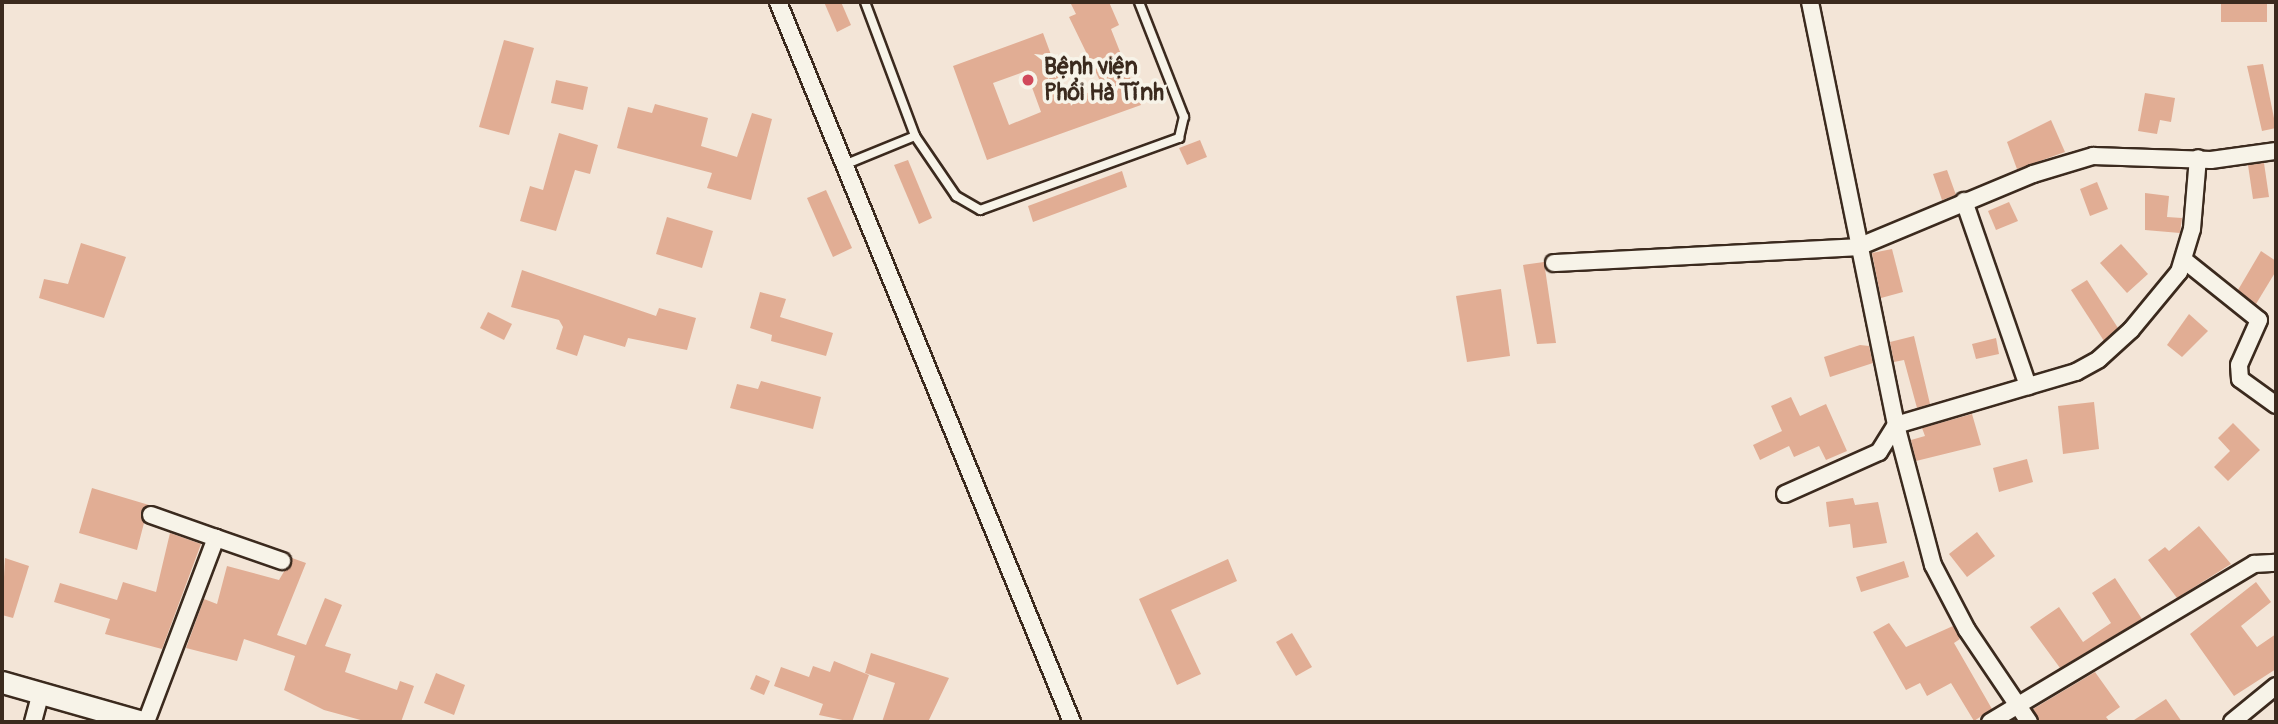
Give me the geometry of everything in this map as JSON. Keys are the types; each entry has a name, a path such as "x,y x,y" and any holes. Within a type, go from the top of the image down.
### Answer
{"main road":[{"path":"2,682 144,722"}],"street":[{"path":"778,2 1072,722"},
{"path":"1810,2 1896,425 1933,565 1967,630 2029,722"},
{"path":"1554,263 1858,247 1964,201 2093,156 2198,158 2276,151"},
{"path":"1785,494 1879,452 1896,425 2028,386 2099,359 2158,300 2184,260 2198,158"},
{"path":"1964,201 2028,386"},
{"path":"2184,260 2259,320 2239,366 2240,379 2276,405"},
{"path":"151,515 282,561"},
{"path":"144,722 216,538"},
{"path":"1990,722 2254,564 2276,564"},
{"path":"2232,722 2276,686"},
{"path":"33,722 41,693"}],"lane":[{"path":"865,2 915,136 956,196 980,210 1175,142 1184,117 1139,2"},
{"path":"844,165 915,136"}],"building":[{"path":"824,2 841,2 851,25 837,32"},
{"path":"1070,2 1109,2 1119,25 1111,29 1141,105 987,160 953,66 1043,33 1068,101 1103,87 1069,17 1076,14","holes":["1026,71 1041,112 1009,125 993,83"]},
{"path":"2221,2 2267,2 2267,22 2221,22"},
{"path":"504,40 534,48 509,135 479,127"},
{"path":"2263,64 2276,128 2262,131 2247,66"},
{"path":"556,80 588,87 583,110 551,103"},
{"path":"2145,93 2175,98 2171,122 2160,120 2157,134 2138,131"},
{"path":"655,104 708,118 701,146 737,157 752,113 772,119 751,200 707,188 712,173 617,148 628,107 652,113"},
{"path":"2051,120 2065,152 2017,169 2007,142"},
{"path":"559,133 598,145 590,174 575,170 556,231 520,221 530,186 543,190"},
{"path":"1200,140 1207,157 1187,165 1179,148"},
{"path":"908,160 932,218 919,224 894,165"},
{"path":"2264,163 2269,197 2253,199 2248,165"},
{"path":"1947,170 1956,195 1942,200 1933,174"},
{"path":"1122,171 1127,187 1033,222 1028,206"},
{"path":"2097,182 2108,209 2090,216 2080,189"},
{"path":"826,190 852,248 833,257 807,198"},
{"path":"2145,193 2169,196 2167,217 2182,218 2180,233 2145,230"},
{"path":"2009,202 2018,221 1996,230 1988,211"},
{"path":"667,217 713,231 702,268 656,254"},
{"path":"81,243 126,257 104,318 39,298 44,279 68,284"},
{"path":"2121,244 2148,274 2127,293 2100,263"},
{"path":"1892,249 1903,292 1881,298 1872,253"},
{"path":"2261,251 2276,261 2276,271 2256,304 2238,290"},
{"path":"1544,262 1556,343 1537,344 1523,265"},
{"path":"522,270 656,316 659,308 696,318 687,350 628,338 625,347 584,335 577,356 556,349 563,327 559,320 511,307"},
{"path":"2087,280 2118,328 2104,341 2071,290"},
{"path":"1501,289 1510,356 1467,362 1456,296"},
{"path":"760,292 786,299 780,317 833,333 826,356 771,341 772,335 750,328"},
{"path":"488,312 512,324 504,340 480,328"},
{"path":"2189,314 2208,331 2182,357 2167,345"},
{"path":"1914,336 1930,404 1917,408 1904,360 1894,362 1890,342"},
{"path":"1996,338 1999,354 1976,359 1972,344"},
{"path":"1860,345 1869,346 1873,363 1830,377 1824,357"},
{"path":"761,381 821,397 813,429 730,408 737,384 758,389"},
{"path":"1791,397 1800,416 1826,404 1847,451 1826,460 1819,446 1794,457 1789,446 1760,460 1753,445 1782,431 1771,406"},
{"path":"2094,402 2099,449 2063,454 2058,406"},
{"path":"1972,414 1981,445 1916,461 1911,440 1925,436 1922,428"},
{"path":"2233,423 2260,450 2228,481 2214,467 2230,451 2218,438"},
{"path":"2027,459 2033,482 1999,492 1993,468"},
{"path":"92,488 149,505 141,512 144,523 137,550 79,533"},
{"path":"1853,498 1855,505 1878,502 1887,543 1853,548 1850,524 1829,527 1826,502"},
{"path":"2199,526 2231,564 2177,598 2148,560 2165,547 2169,551"},
{"path":"1977,532 1995,556 1967,577 1949,554"},
{"path":"170,533 201,544 162,649 105,634 110,619 54,602 60,583 117,600 123,582 156,592"},
{"path":"5,558 29,566 13,618 2,615"},
{"path":"292,558 306,563 277,635 306,645 325,598 342,605 325,646 351,654 345,672 397,690 400,681 414,686 401,722 368,722 324,710 284,690 295,656 244,639 237,661 186,648 204,599 217,604 227,566 279,580"},
{"path":"1228,559 1237,581 1171,610 1201,674 1177,685 1139,599"},
{"path":"1904,561 1909,577 1861,592 1856,577"},
{"path":"2115,578 2142,619 2060,668 2030,627 2059,607 2083,642 2111,623 2092,593"},
{"path":"2256,582 2271,602 2241,626 2257,647 2276,634 2276,669 2234,696 2190,634"},
{"path":"1889,623 1906,647 1953,626 1960,639 1954,643 1992,709 1974,721 1951,683 1927,696 1920,683 1906,690 1873,632"},
{"path":"1292,633 1312,667 1296,676 1276,642"},
{"path":"871,653 949,678 928,722 882,722 895,683 865,673"},
{"path":"834,661 869,675 852,722 819,715 823,704 774,686 781,667 809,677 813,666 830,672"},
{"path":"2095,672 2120,707 2106,717 2110,722 2040,722 2033,709"},
{"path":"436,673 465,685 454,715 424,703"},
{"path":"756,675 770,681 764,695 750,689"},
{"path":"2166,699 2182,722 2131,722"}],"place":[{"name":"Bệnh viện Phổi Hà Tĩnh","path":"1028,80"}]}
